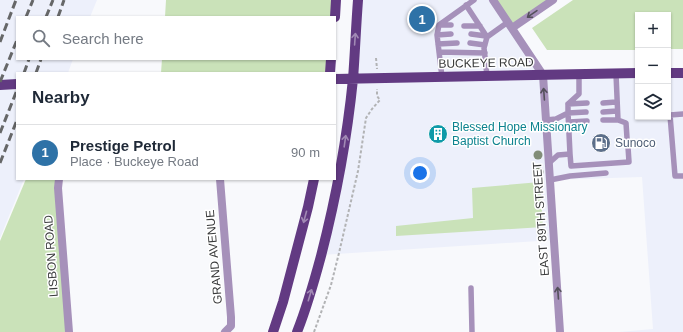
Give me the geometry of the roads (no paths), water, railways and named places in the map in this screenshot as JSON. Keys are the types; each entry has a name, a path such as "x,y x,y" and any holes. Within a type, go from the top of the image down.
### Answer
{"main road":[{"path":"335,16 336,0"},
{"path":"297,332 315,278 332,210 344,150 353,78 358,0"},
{"path":"330,72 331,60"},
{"name":"BUCKEYE ROAD","path":"336,79 635,73"},
{"path":"671,73 683,73"},
{"path":"0,85 16,84"},
{"path":"272,332 283,302 314,180"}],"street":[{"name":"EAST 89TH STREET","path":"494,0 543,75 560,332"},
{"path":"510,25 552,0"},
{"name":"LISBON ROAD","path":"59,180 58,188 69,332"},
{"name":"GRAND AVENUE","path":"220,180 231,317 231,326 225,332"}],"lane":[{"path":"442,77 437,35 440,25 474,0"},
{"path":"466,5 487,36 484,48 487,76"},
{"path":"440,25 451,25"},
{"path":"471,34 487,36 510,25"},
{"path":"464,26 480,26"},
{"path":"437,35 451,34"},
{"path":"438,44 457,43"},
{"path":"470,43 485,44"},
{"path":"440,52 485,53"},
{"path":"579,74 579,94 568,104 571,166 629,162 628,147"},
{"path":"616,74 616,102 618,120"},
{"path":"603,103 616,102"},
{"path":"568,104 586,103"},
{"path":"603,112 617,111"},
{"path":"546,120 556,119 568,113 586,112"},
{"path":"683,114 670,115 675,176 683,176"},
{"path":"603,120 618,120 626,123 627,138"},
{"path":"568,122 587,121"},
{"path":"549,164 558,155 570,154"},
{"path":"550,180 570,176 606,173"},
{"path":"471,288 472,332"}],"railway":[{"path":"0,42 16,0"},
{"path":"26,16 33,0"},
{"path":"46,16 53,0"},
{"path":"58,16 64,0"},
{"path":"0,82 16,42"},
{"path":"24,72 29,60"},
{"path":"36,72 41,60"},
{"path":"0,133 16,93"},
{"path":"0,163 16,123"}],"place":[{"name":"Prestige Petrol","path":"422,19"},
{"name":"Blessed Hope Missionary Baptist Church","path":"438,134"},
{"name":"Sunoco","path":"601,143"}]}
